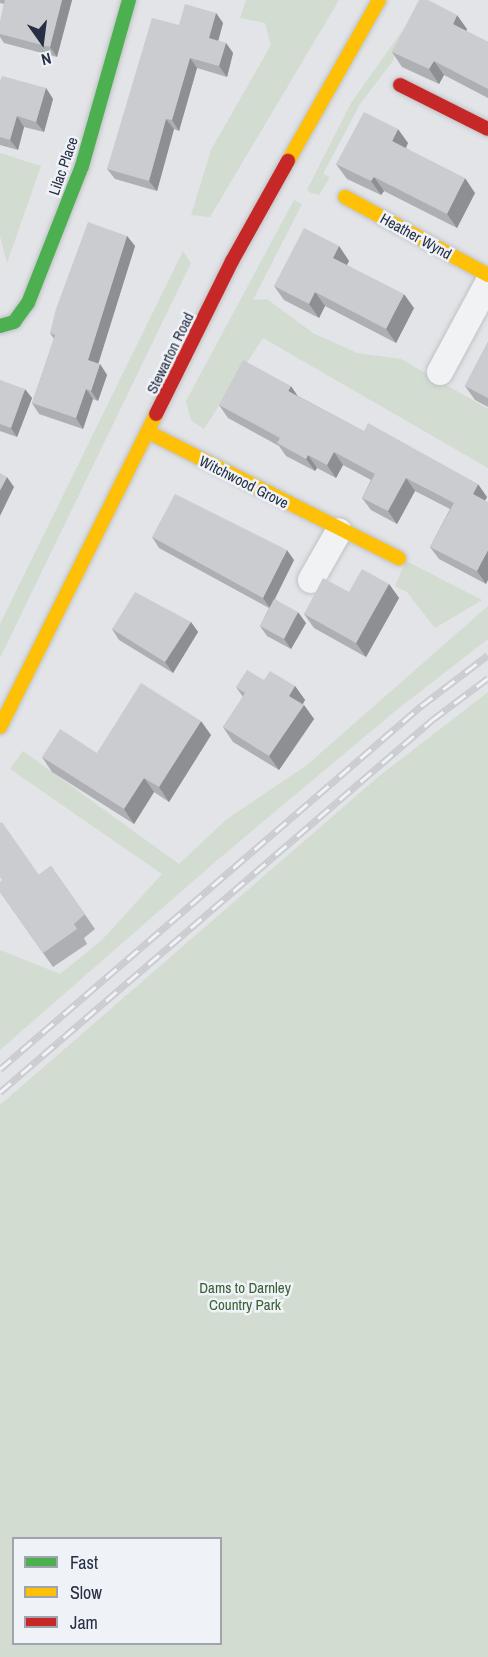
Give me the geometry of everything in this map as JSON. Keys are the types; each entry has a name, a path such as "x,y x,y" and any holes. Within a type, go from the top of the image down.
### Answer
{"street":[{"name":"Lilac Place","path":"0,326 14,322 28,303 82,166 129,0"},
{"name":"Stewarton Road","path":"0,727 232,261 380,0"},
{"path":"400,85 488,129"},
{"name":"Heather Wynd","path":"345,197 488,275"},
{"path":"440,372 488,283"},
{"name":"Witchwood Grove","path":"148,432 339,531 399,558"},
{"path":"311,580 339,531"}],"green space":[{"path":"246,0 339,0 210,217 191,215 211,150 271,45 265,23 240,18"},
{"path":"424,0 392,62 360,104 323,174 330,177 319,195 311,193 307,190 351,103"},
{"path":"0,153 41,166 7,263 0,236"},
{"path":"294,200 302,204 253,300 267,299 313,333 357,353 401,359 488,409 488,468 263,338 204,429 191,420 186,401"},
{"path":"183,251 191,263 0,658 0,624"},
{"path":"406,561 482,600 435,628 407,592 395,586"},
{"path":"488,606 488,639 394,712 215,862 0,1050 0,950 60,974 102,940 162,874 10,769 23,751 179,864 227,819 307,765"},
{"name":"Dams to Darnley Country Park","path":"488,692 488,1657 0,1657 0,1105 378,777"}],"building":[{"path":"5,0 62,0 50,47 0,34 0,21"},
{"path":"419,0 428,0 457,15 453,24 488,42 488,89 434,61 429,69 392,52"},
{"path":"185,4 216,13 209,38 226,43 219,66 190,58 172,120 166,119 149,181 107,169 152,18 179,25"},
{"path":"2,76 46,88 36,122 17,116 10,140 0,137 0,81"},
{"path":"364,112 398,129 392,141 465,178 447,214 374,177 371,181 336,164"},
{"path":"88,222 127,236 88,360 100,364 91,391 86,389 76,418 32,403 55,335 50,333 56,309"},
{"path":"304,228 339,246 333,258 404,294 386,329 315,292 309,304 274,286"},
{"path":"488,342 488,398 465,386"},
{"path":"243,360 291,386 288,391 364,431 368,423 478,484 473,494 488,502 488,550 477,571 430,547 454,503 406,478 388,511 362,498 375,474 334,452 327,465 308,455 306,459 277,443 280,438 219,405"},
{"path":"0,380 25,389 11,428 0,424"},
{"path":"0,473 7,477 0,490"},
{"path":"175,494 287,550 263,598 152,537"},
{"path":"362,569 389,584 356,643 304,614 323,578 349,592"},
{"path":"135,592 191,622 165,662 112,629"},
{"path":"274,599 298,612 284,639 260,626"},
{"path":"247,670 264,680 270,671 295,686 289,696 304,705 269,756 223,727 245,693 236,687"},
{"path":"141,683 201,721 159,787 144,778 124,809 42,757 60,729 97,753"},
{"path":"2,822 39,875 51,866 85,914 74,924 77,929 43,953 0,892 2,880 0,877 0,823"}],"railway":[{"path":"0,1069 421,706 488,655"},
{"path":"0,1092 432,720 488,678"}],"traffic: fast":[{"path":"0,326 14,322 28,303 82,166 129,0"}],"traffic: slow":[{"path":"288,161 379,0"},
{"path":"345,197 488,275"},
{"path":"0,727 156,414"},
{"path":"148,432 399,558"}],"traffic: jam":[{"path":"400,85 488,129"},
{"path":"156,414 232,261 288,161"}]}
